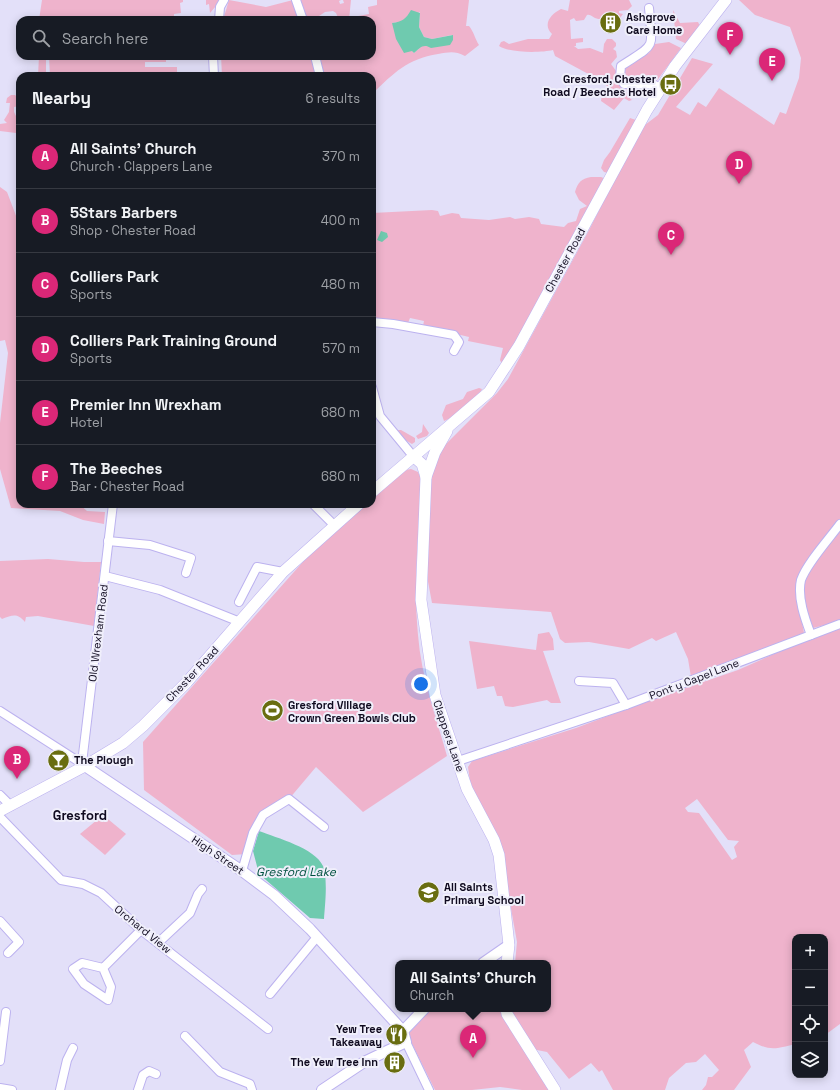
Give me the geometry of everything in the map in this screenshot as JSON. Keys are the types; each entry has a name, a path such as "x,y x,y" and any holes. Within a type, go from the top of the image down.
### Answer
{"main road":[{"name":"Chester Road","path":"376,488 489,392 519,346 660,88 675,66 726,0"},
{"name":"Clappers Lane","path":"450,426 435,452 426,477 421,600 434,695 467,789 494,840 499,855 509,945 508,960"},
{"name":"Clappers Lane","path":"413,456 422,464 426,477"},
{"name":"Chester Road","path":"0,811 122,743 143,726 186,682 283,572 355,508"},
{"path":"507,1012 555,1090"}],"street":[{"path":"219,16 220,7 224,0"},
{"path":"296,0 302,16"},
{"path":"648,8 652,41 649,48 621,66 620,77 624,84 653,84 660,88"},
{"path":"213,60 214,72"},
{"path":"218,60 218,72"},
{"path":"316,60 319,72"},
{"path":"376,322 454,335 458,342 454,351"},
{"path":"376,402 380,416 413,456"},
{"name":"Old Wrexham Road","path":"83,764 112,508"},
{"path":"317,508 335,526"},
{"path":"811,635 801,597 801,580 840,524"},
{"path":"108,541 150,545 191,558 186,574"},
{"path":"239,602 257,567 283,572"},
{"path":"105,576 160,590 240,622"},
{"name":"Pont y Capel Lane","path":"458,762 626,705 840,624"},
{"path":"579,681 613,683 626,705"},
{"path":"0,711 83,764"},
{"name":"High Street","path":"83,764 242,871 274,895 317,937 402,1031"},
{"path":"0,795 11,806"},
{"path":"242,871 253,833 263,815 289,800 299,805 324,827"},
{"name":"Orchard View","path":"0,817 61,880 83,884 101,894 141,930 159,942 268,1028"},
{"path":"159,942 190,913 198,894 202,889"},
{"path":"0,923 19,942 8,953"},
{"path":"103,968 141,930"},
{"path":"270,994 317,937"},
{"path":"487,960 509,945"},
{"path":"82,962 103,968 111,987 108,1000 84,984 73,969 82,962"},
{"path":"0,1061 6,1012"},
{"path":"421,1012 402,1031 429,1090"},
{"path":"185,1036 220,1072 250,1084 252,1090"},
{"path":"322,1090 364,1062 406,1042"},
{"path":"60,1090 67,1060 73,1048"},
{"path":"138,1090 143,1075 149,1071 156,1074"},
{"path":"0,1088 12,1090"}],"shaded area":[{"path":"42,0 183,0 183,2 180,3 181,13 174,14 174,16 40,16"},
{"path":"206,0 221,0 210,13 209,4 206,5"},
{"path":"229,0 266,7 293,0 299,16 224,16"},
{"path":"297,0 341,0 339,1 340,4 344,3 343,0 351,0 349,16 337,16 333,11 325,12 319,16 304,16"},
{"path":"377,0 469,0 466,26 471,28 479,45 465,56 458,53 449,52 418,59 394,73 376,90 376,72 324,72 320,60 376,60 376,16 358,16 369,14 368,7 377,5","holes":["420,12 419,27 424,37 432,39 452,35 453,40 422,46 414,53 392,23 400,22"]},
{"path":"570,0 629,0 632,6 628,10 619,11 619,13 623,14 620,18 617,16 600,19 587,15 584,20 576,21 574,18 570,20 571,39 583,38 583,42 576,43 576,46 574,46 578,49 590,48 603,53 604,44 607,39 612,39 616,43 616,46 613,49 616,51 617,57 611,64 627,86 627,96 632,100 629,101 624,98 614,110 601,101 602,94 608,88 605,83 555,56 553,50 525,52 510,50 499,46 501,42 504,41 509,44 528,39 549,39 552,34 548,27 551,16 561,9 568,11"},
{"path":"739,0 840,0 840,519 805,567 797,596 804,633 691,677 688,659 676,632 656,641 652,638 629,649 589,642 565,643 560,639 551,612 432,603 426,571 430,480 440,450 497,393 508,379 588,232 641,128 658,115 692,58 713,64 676,107 690,115 698,102 706,107 719,88 774,125 780,112 786,114 799,78 801,58 790,27 755,15"},
{"path":"673,10 680,23 698,22 700,26 687,44 676,39"},
{"path":"669,42 681,48 656,82 629,83 623,78 624,66 649,53 655,44"},
{"path":"39,60 46,60 46,72 38,72"},
{"path":"49,60 166,60 166,62 145,62 145,67 177,67 177,72 50,72"},
{"path":"221,60 313,60 316,72 222,72"},
{"path":"11,95 16,96 16,107 14,107 14,112 16,116 16,133 0,131 0,124 7,123 4,120 9,112 10,103 6,103 7,98"},
{"path":"630,118 636,120 609,173 604,172 601,168 604,160"},
{"path":"591,177 601,177 606,179 538,305 502,364 500,360 503,348 468,341 469,337 423,326 424,321 410,318 408,323 376,320 376,213 432,210 438,211 440,216 452,213 459,214 461,218 489,220 510,217 515,219 529,217 539,219 541,224 564,227 568,223 576,221 580,209 587,206 579,200 575,192 580,182"},
{"path":"0,187 7,192 16,216 16,508 84,508 87,511 105,512 104,524 83,520 60,511 11,508 0,469 0,423 8,353 5,340 0,341"},
{"path":"479,388 482,389 480,393 453,417 444,421 442,415 446,405 463,399 467,392"},
{"path":"423,424 429,433 427,436 418,439 416,436 422,432"},
{"path":"396,430 401,430 415,438 415,442 412,444 400,437"},
{"path":"411,469 418,472 421,479 416,576 418,635 422,666 447,756 363,812 316,767 289,799 263,815 247,854 232,855 144,790 143,742 309,555 362,508 376,508 376,494 390,481 406,470"},
{"path":"840,530 840,621 813,628 804,599 804,582 814,563"},
{"path":"48,559 101,562 94,626 38,616 26,617 25,622 17,616 2,619 0,617 0,561"},
{"path":"840,627 840,1024 828,1033 828,934 792,934 792,1045 769,1048 753,1042 744,1050 751,1067 734,1090 702,1090 706,1085 708,1077 712,1077 719,1070 705,1054 696,1062 686,1063 669,1078 665,1090 613,1090 602,1070 599,1072 591,1063 569,1079 547,1052 532,1049 513,1012 551,1012 551,960 515,960 517,942 503,864 470,781 468,767 472,761 576,728 645,702 738,670 808,639","holes":["697,799 728,840 739,841 734,847 737,857 732,860 699,813 688,812 685,808"]},
{"path":"549,632 553,639 554,650 543,651 561,703 551,703 547,700 513,707 505,706 502,696 497,696 494,686 477,689 469,641 536,650 538,634"},
{"path":"103,815 126,834 105,855 80,834"},
{"path":"428,1012 502,1012 522,1048 544,1077 550,1090 522,1090 500,1087 472,1090 435,1090 410,1040 410,1032"}],"water":[{"path":"411,10 420,13 419,27 424,37 432,39 453,35 453,40 450,45 431,48 424,46 414,53 412,51 404,53 396,39 392,23 403,20"},
{"path":"381,231 387,233 388,237 382,242 377,240"},
{"name":"Gresford Lake","path":"259,831 295,844 319,860 325,871 326,892 324,919 310,918 259,874 253,851"}],"place":[{"name":"Ashgrove Care Home","path":"610,23"},
{"name":"The Beeches","path":"730,55"},
{"name":"Premier Inn Wrexham","path":"772,81"},
{"name":"Gresford, Chester Road / Beeches Hotel","path":"671,85"},
{"name":"Colliers Park Training Ground","path":"739,184"},
{"name":"Colliers Park","path":"671,255"},
{"name":"Gresford Village Crown Green Bowls Club","path":"273,711"},
{"name":"The Plough","path":"58,760"},
{"name":"5Stars Barbers","path":"17,779"},
{"name":"All Saints Primary School","path":"429,893"},
{"name":"Yew Tree Takeaway","path":"397,1035"},
{"name":"All Saints' Church","path":"473,1058"},
{"name":"The Yew Tree Inn","path":"394,1062"}],"district":[{"name":"Gresford","path":"80,815"}]}
